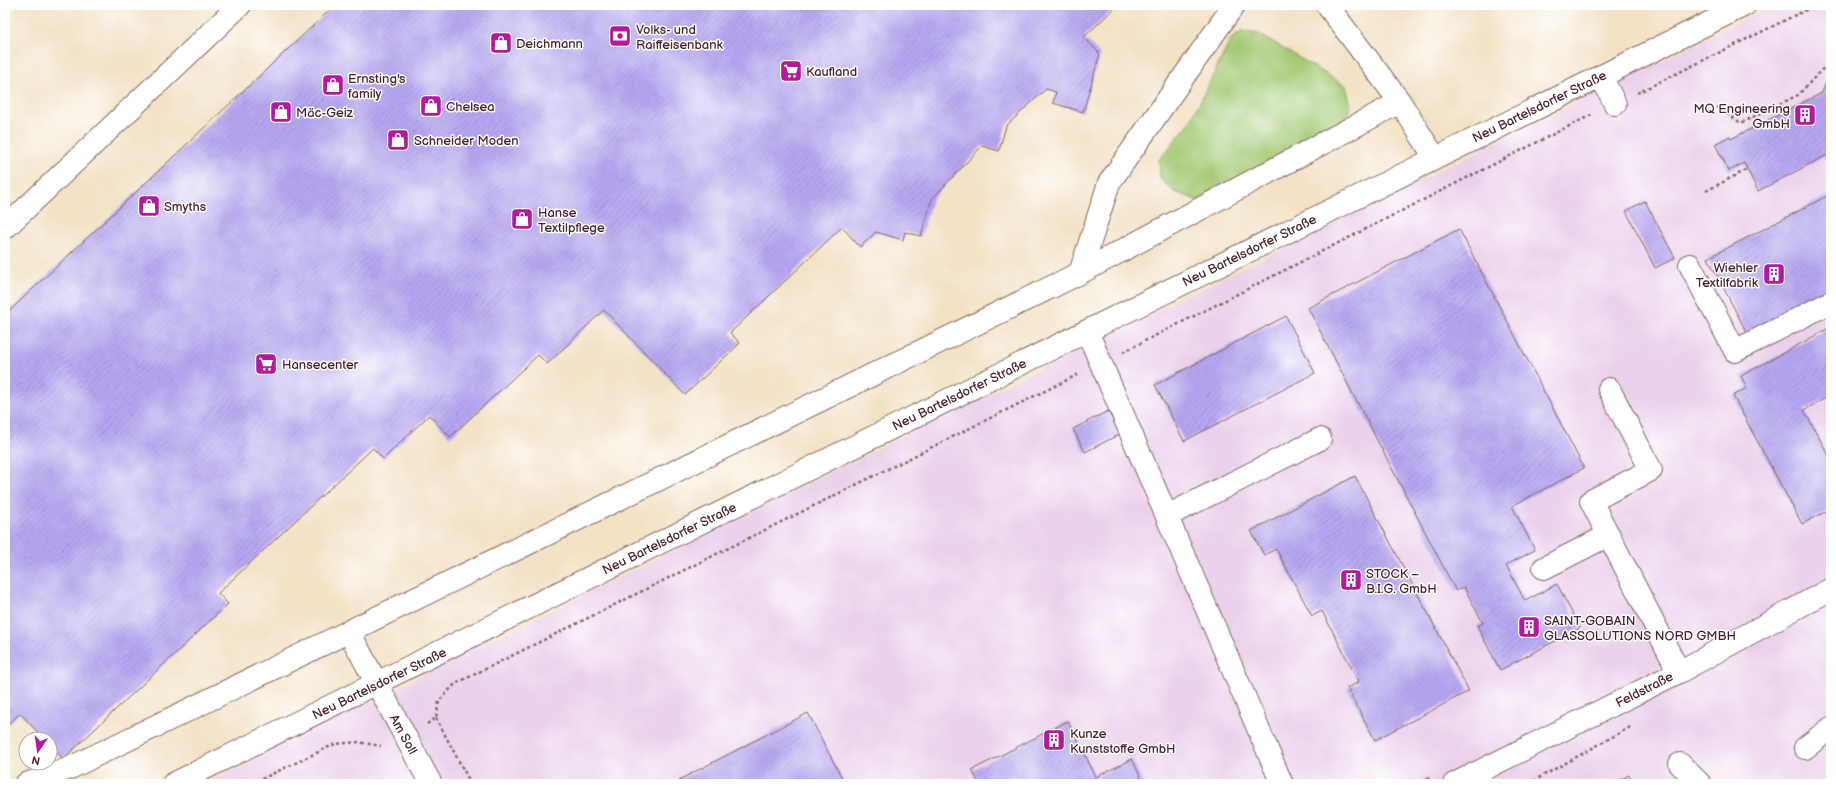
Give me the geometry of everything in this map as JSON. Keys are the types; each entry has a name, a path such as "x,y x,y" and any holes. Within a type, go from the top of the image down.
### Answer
{"street":[{"path":"5,228 240,5"},
{"path":"1080,273 1109,183 1234,5"},
{"path":"1327,5 1400,102 1435,158"},
{"name":"Neu Bartelsdorfer Straße","path":"173,784 1745,5"},
{"path":"1601,76 1615,104"},
{"path":"26,784 70,768 1080,273 1400,102"},
{"path":"1690,265 1735,351 1831,302"},
{"path":"1087,331 1102,362 1282,784"},
{"path":"1609,389 1651,470 1591,500 1679,672"},
{"path":"1167,516 1320,438"},
{"path":"1544,568 1609,535"},
{"name":"Feldstraße","path":"1454,784 1679,672 1831,589"},
{"name":"Am Soll","path":"349,632 376,684 406,735 431,784"},
{"path":"1806,748 1831,728"},
{"path":"1680,764 1700,784"}],"path":[{"path":"471,784 436,718 439,701 455,684 1816,5"},
{"path":"1717,107 1741,123 1798,95 1831,60"},
{"path":"1706,191 1748,169"},
{"path":"251,784 335,744 358,742 385,746 436,718"},
{"path":"1535,784 1536,780"}],"shaded area":[{"path":"1774,5 1831,5 1831,784 207,784 476,648"}],"green space":[{"path":"1243,31 1259,34 1346,86 1351,106 1344,125 1197,200 1175,192 1160,179 1159,160 1190,122 1231,39"}],"building":[{"name":"Hansecenter","path":"335,5 1118,5 1084,37 1100,54 1083,112 1053,103 1056,92 1046,89 1006,126 999,151 982,146 932,199 921,236 905,232 903,240 876,232 860,247 842,227 730,333 740,343 685,395 604,310 547,364 538,355 450,437 429,415 383,459 373,448 218,593 228,604 63,759 58,754 58,731 37,731 20,713 5,727 5,315"},
{"name":"MQ Engineering GmbH","path":"1831,73 1831,153 1758,191 1744,163 1729,171 1715,144 1730,136 1731,139 1822,93"},
{"name":"Wiehler Textilfabrik","path":"1831,194 1831,289 1747,333 1708,258"},
{"path":"1645,201 1675,258 1655,268 1626,211"},
{"path":"1459,229 1584,468 1512,506 1535,550 1506,565 1525,601 1557,584 1580,628 1500,670 1477,626 1483,623 1464,587 1456,591 1308,308"},
{"path":"1286,316 1315,373 1184,441 1155,385"},
{"path":"1829,328 1831,331 1831,395 1804,410 1831,460 1831,509 1802,524 1733,396 1747,388 1741,376"},
{"path":"1108,411 1120,434 1085,452 1073,429"},
{"name":"STOCK – B.I.G. GmbH","path":"1355,476 1469,691 1375,740 1347,688 1359,682 1322,611 1312,616 1276,549 1264,555 1251,531"},
{"path":"808,713 845,784 681,784 679,780"},
{"name":"Kunze Kunststoffe GmbH","path":"1068,721 1096,777 1132,759 1144,784 979,784 972,770"},
{"path":"1629,775 1634,784 1613,784"}],"place":[{"name":"Volks- und Raiffeisenbank","path":"620,36"},
{"name":"Deichmann","path":"501,43"},
{"name":"Kaufland","path":"791,71"},
{"name":"Ernsting's family","path":"333,85"},
{"name":"Chelsea","path":"431,106"},
{"name":"Mäc-Geiz","path":"281,112"},
{"name":"MQ Engineering GmbH","path":"1805,115"},
{"name":"Schneider Moden","path":"398,140"},
{"name":"Smyths","path":"149,206"},
{"name":"Hanse Textilpflege","path":"522,219"},
{"name":"Wiehler Textilfabrik","path":"1774,274"},
{"name":"Hansecenter","path":"266,364"},
{"name":"STOCK – B.I.G. GmbH","path":"1351,580"},
{"name":"SAINT-GOBAIN GLASSOLUTIONS NORD GMBH","path":"1529,627"},
{"name":"Kunze Kunststoffe GmbH","path":"1054,740"}]}
